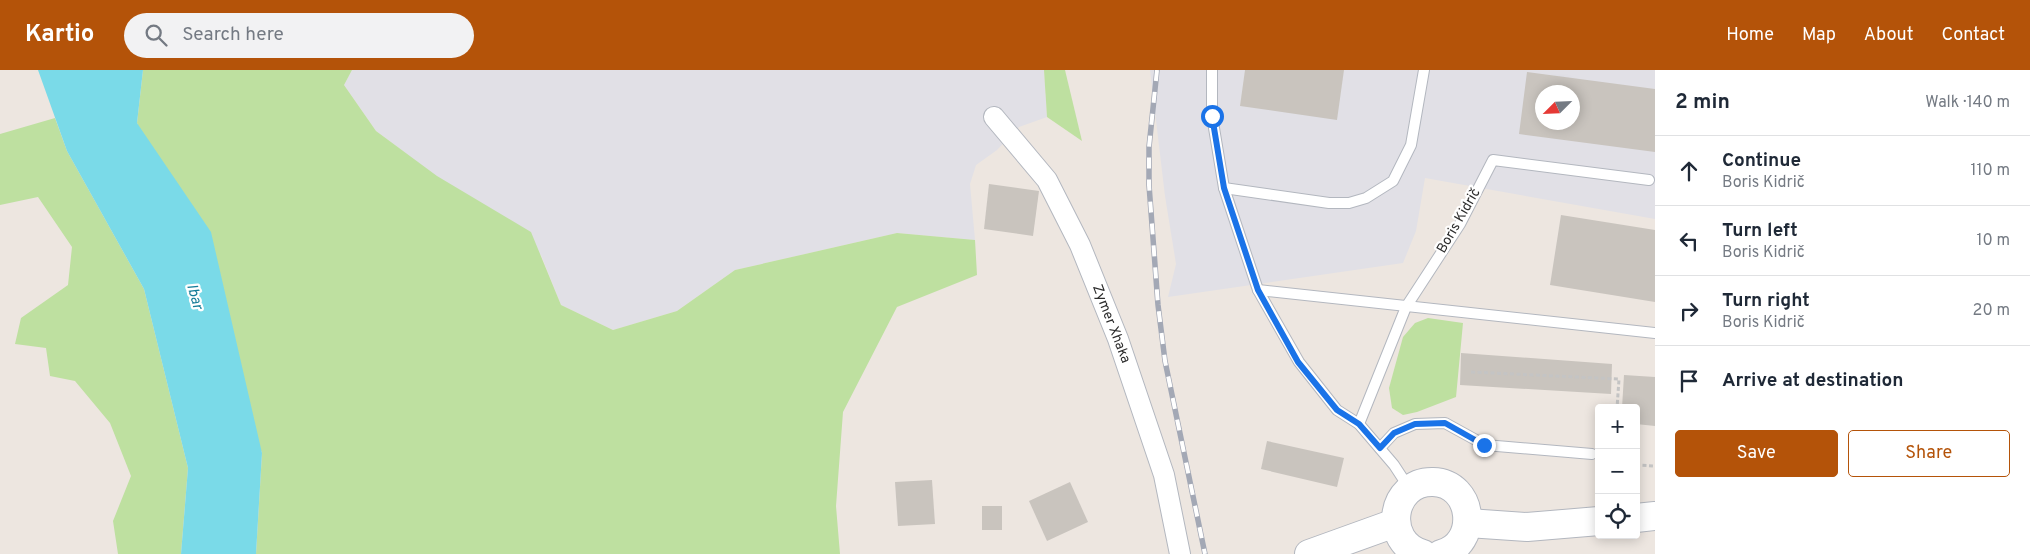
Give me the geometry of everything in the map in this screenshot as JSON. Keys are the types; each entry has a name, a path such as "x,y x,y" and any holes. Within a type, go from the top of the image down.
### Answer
{"main road":[{"path":"1423,554 1416,552 1402,540 1395,523 1396,510 1400,498 1409,489 1421,483 1433,482 1452,488 1460,495 1465,504 1468,523 1460,542 1443,554"},
{"path":"1640,518 1655,516"},
{"path":"1468,523 1527,527 1595,521"},
{"path":"1309,554 1395,523"}],"street":[{"name":"Zymer Xhaka","path":"994,117 1047,180 1080,246 1118,339 1164,475 1180,554"}],"lane":[{"path":"1212,70 1212,116 1224,188 1258,290 1298,362 1337,410 1359,424 1380,448 1394,465 1409,489"},
{"path":"1224,188 1329,203 1349,204 1366,198 1393,181 1411,145 1424,70"},
{"name":"Boris Kidrič","path":"1359,424 1406,307 1460,224 1493,160 1649,180"},
{"path":"1258,290 1655,333"},
{"path":"1380,448 1394,433 1415,424 1445,423 1484,445 1592,454"}],"path":[{"path":"1471,372 1619,379 1620,398 1618,404"},
{"path":"1640,465 1655,466"}],"shaded area":[{"path":"352,70 1044,70 1047,117 1019,127 997,150 976,165 970,184 975,240 897,233 735,270 677,311 613,330 561,305 541,255 376,131 344,85"},
{"path":"1150,70 1655,70 1655,219 1425,178 1416,231 1403,263 1168,297 1176,264 1165,196"}],"green space":[{"path":"143,70 352,70 344,85 376,131 437,176 531,232 561,305 613,330 677,311 735,270 897,233 975,240 977,275 897,307 843,412 836,506 840,554 256,554 262,453 137,123"},
{"path":"1044,70 1065,70 1082,141 1047,117"},
{"path":"55,118 67,151 144,289 188,468 181,554 118,554 113,521 131,476 110,423 75,381 50,376 46,348 15,344 21,318 68,285 72,247 38,197 0,205 0,134"},
{"path":"1428,318 1463,323 1456,397 1417,412 1403,415 1392,408 1389,388 1403,337 1415,323"}],"water":[{"name":"Ibar","path":"38,70 143,70 137,123 211,232 262,453 256,554 181,554 188,468 144,289 67,151"}],"building":[{"path":"1245,70 1344,70 1337,120 1240,106"},
{"path":"1527,72 1655,89 1655,152 1519,134"},
{"path":"989,184 1039,191 1033,236 984,229"},
{"path":"1561,215 1655,230 1655,302 1550,285"},
{"path":"1461,353 1612,364 1611,394 1460,385"},
{"path":"1624,375 1655,377 1655,426 1640,424 1640,404 1622,404"},
{"path":"1267,441 1344,458 1337,487 1261,469"},
{"path":"932,480 935,524 898,526 895,482"},
{"path":"1070,482 1088,522 1047,541 1029,501"},
{"path":"982,506 1002,506 1002,530 982,530"}],"railway":[{"path":"1157,70 1149,147 1149,185 1158,305 1165,361 1205,554"}],"route":[{"path":"1212,116 1224,188 1258,290 1298,362 1337,410 1359,424 1380,448 1394,433 1415,424 1445,423 1484,445"}]}
